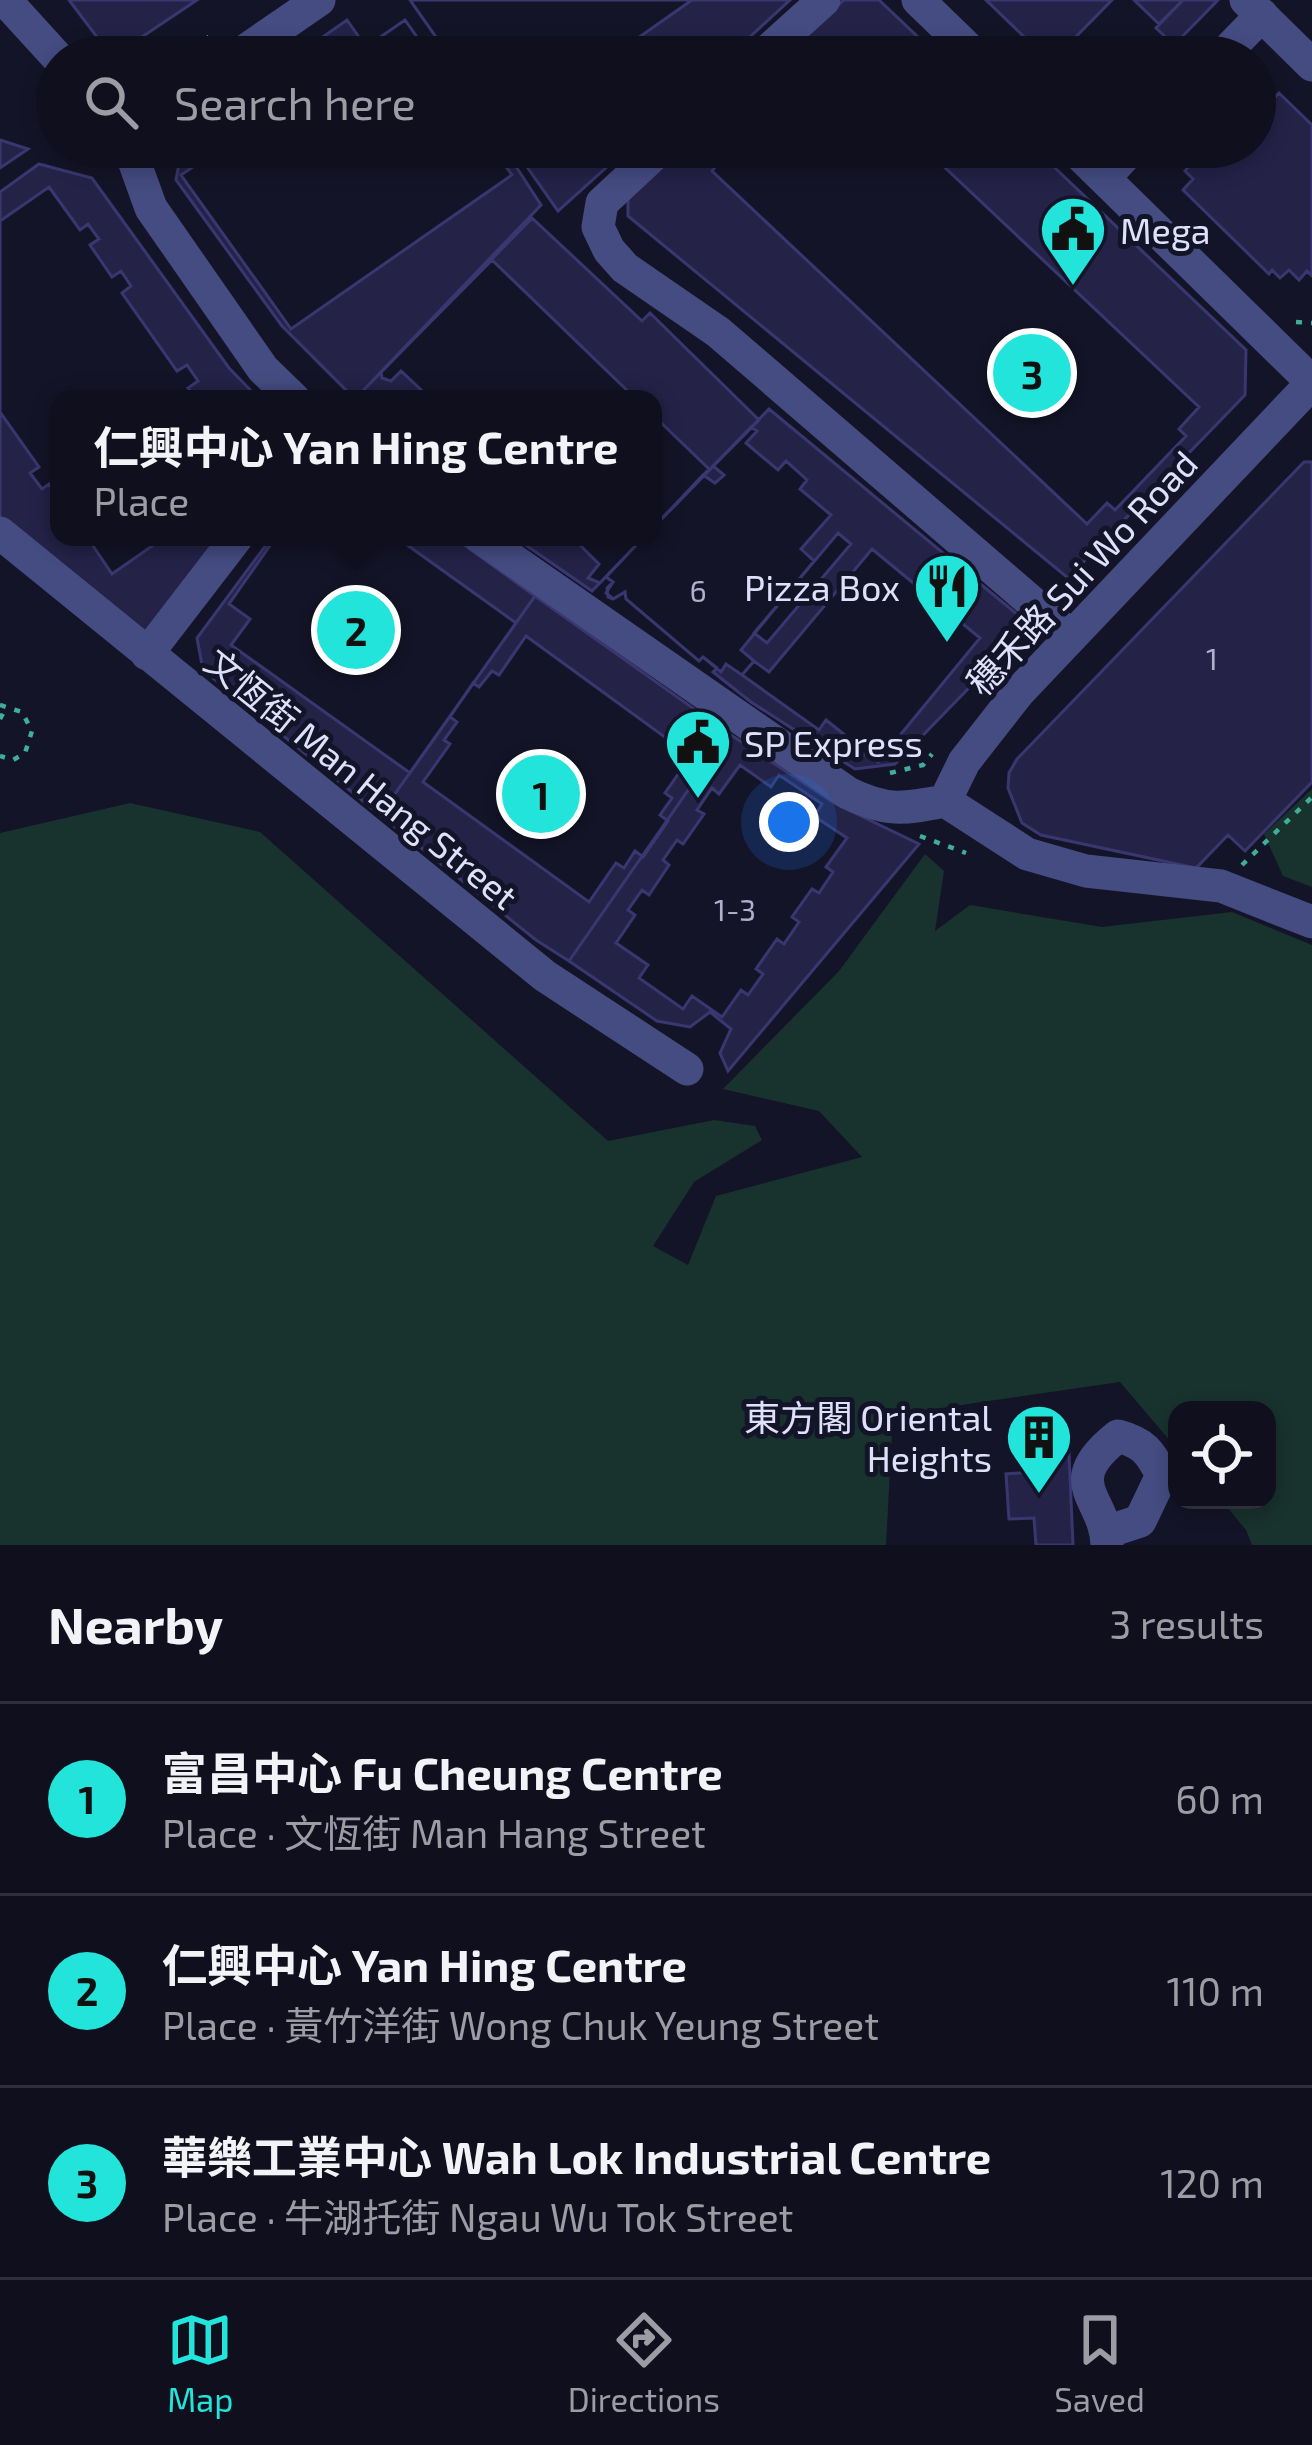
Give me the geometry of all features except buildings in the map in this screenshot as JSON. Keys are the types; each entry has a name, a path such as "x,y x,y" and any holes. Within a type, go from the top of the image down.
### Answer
{"street":[{"path":"5,0 38,36"},
{"path":"267,36 319,0"},
{"path":"784,36 824,0"},
{"path":"917,0 955,36"},
{"path":"1235,36 1254,8 1312,65"},
{"path":"137,168 151,208 262,369 284,390"},
{"path":"640,168 602,203 598,227 609,250 626,268 718,332 1070,635"},
{"path":"1094,168 1312,382"},
{"path":"1104,178 1113,168"},
{"name":"穗禾路 Sui Wo Road","path":"945,801 980,739 1070,635 1312,382"},
{"name":"文恆街 Man Hang Street","path":"0,533 545,976 687,1069"},
{"path":"147,654 230,546"},
{"path":"493,546 848,793 874,805 896,810 945,801 1027,854 1086,871 1221,886 1312,922"}],"path":[{"path":"0,719 3,706 25,715 32,736 29,748 16,759 0,756"},
{"path":"875,777 923,765 937,748"},
{"path":"1229,877 1312,797"}],"green space":[{"path":"1312,789 1312,887 1283,876 1264,834"},
{"path":"130,803 260,832 608,1141 714,1120 755,1126 762,1140 694,1182 653,1246 688,1265 716,1196 862,1157 819,1111 723,1089 839,971 925,854 944,871 935,931 970,905 1102,927 1232,912 1312,945 1312,1545 1252,1545 1228,1509 1276,1509 1276,1401 1168,1401 1168,1438 1120,1382 893,1415 886,1545 0,1545 0,833"}],"place":[{"name":"Mega","path":"1073,288"},
{"name":"華樂工業中心 Wah Lok Industrial Centre","path":"1032,373"},
{"name":"仁興中心 Yan Hing Centre","path":"356,630"},
{"name":"Pizza Box","path":"947,645"},
{"name":"富昌中心 Fu Cheung Centre","path":"541,794"},
{"name":"SP Express","path":"698,801"},
{"name":"東方閣 Oriental Heights","path":"1039,1496"}]}
